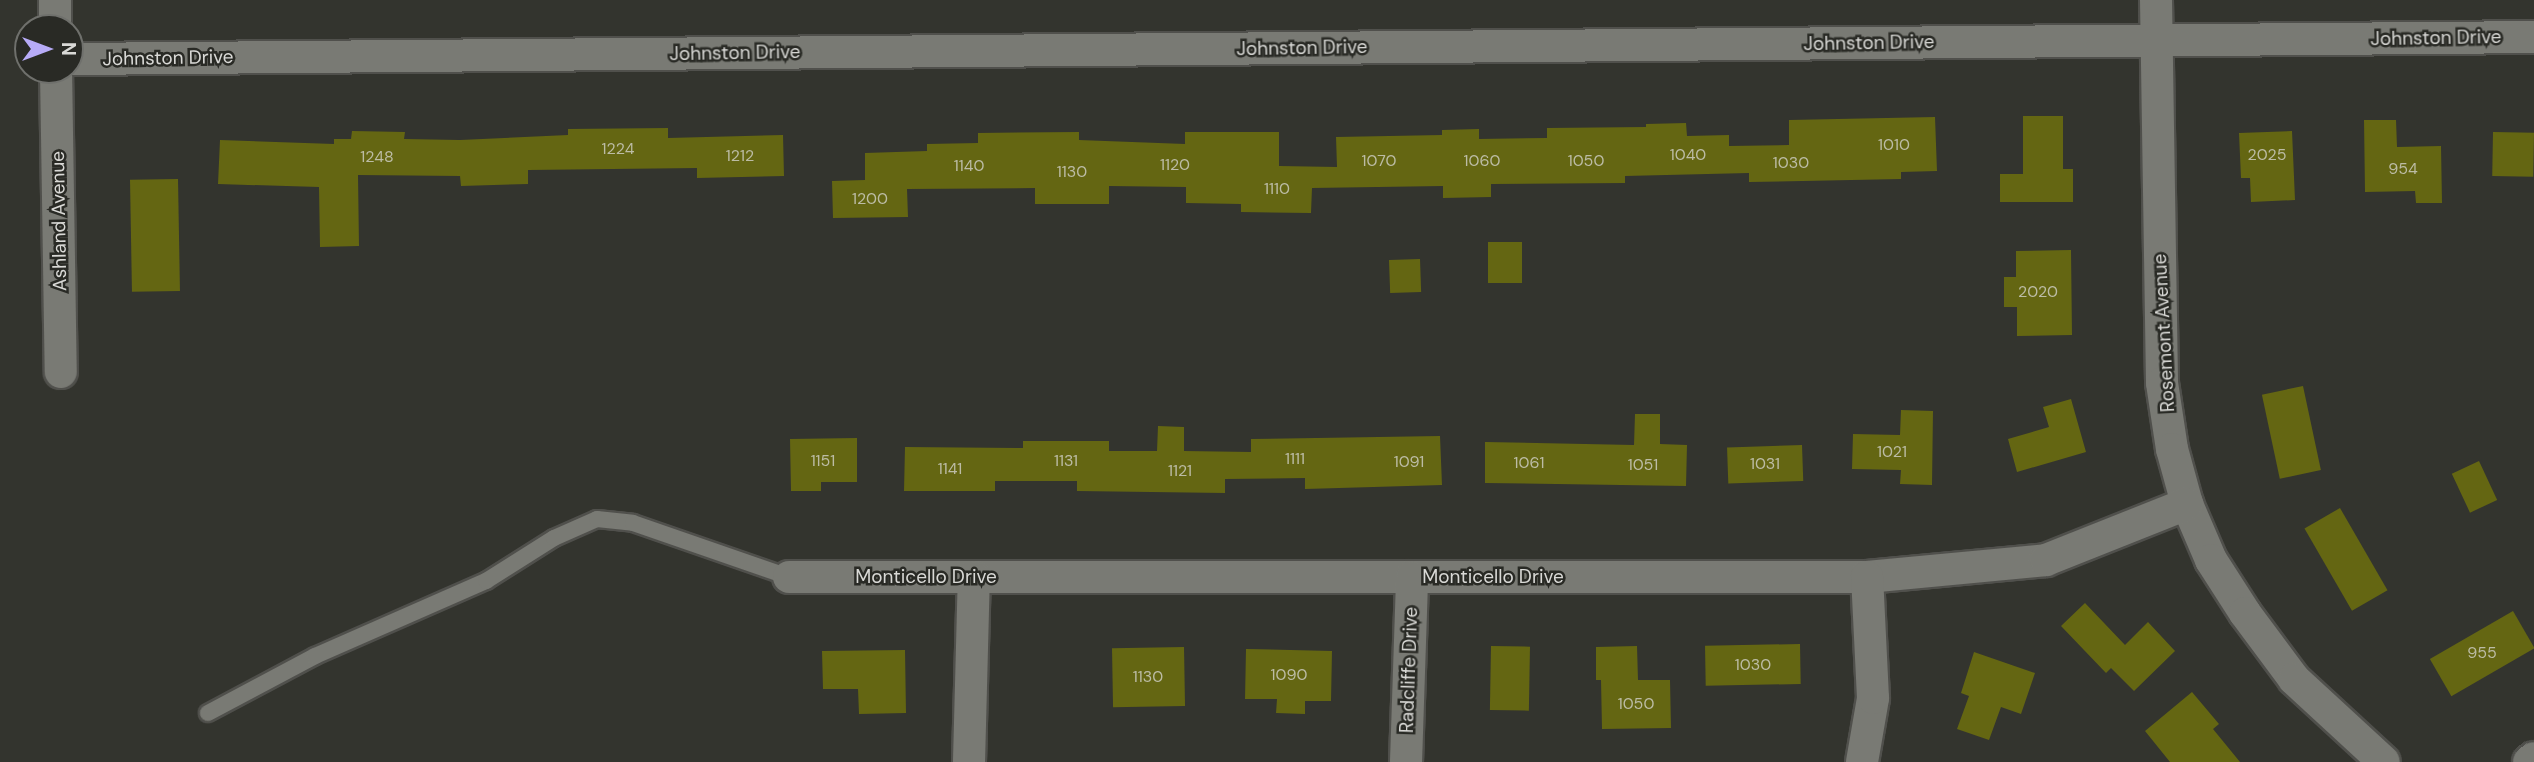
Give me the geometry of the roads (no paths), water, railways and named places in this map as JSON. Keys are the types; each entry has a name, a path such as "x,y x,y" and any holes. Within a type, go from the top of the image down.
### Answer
{"street":[{"name":"Rosemont Avenue","path":"2156,0 2162,383 2172,449 2187,504 2211,560 2245,613 2294,679 2384,762"},
{"name":"Johnston Drive","path":"84,59 2534,37"},
{"name":"Ashland Avenue","path":"56,84 61,372"},
{"name":"Monticello Drive","path":"789,577 1867,577 2046,560 2187,504"},
{"path":"969,762 974,577"},
{"name":"Radcliffe Drive","path":"1406,762 1412,577"},
{"path":"1862,762 1874,698 1867,577"},
{"path":"2529,762 2534,758"}],"lane":[{"path":"208,713 315,656 486,581 554,538 597,519 633,523 789,577"}]}
